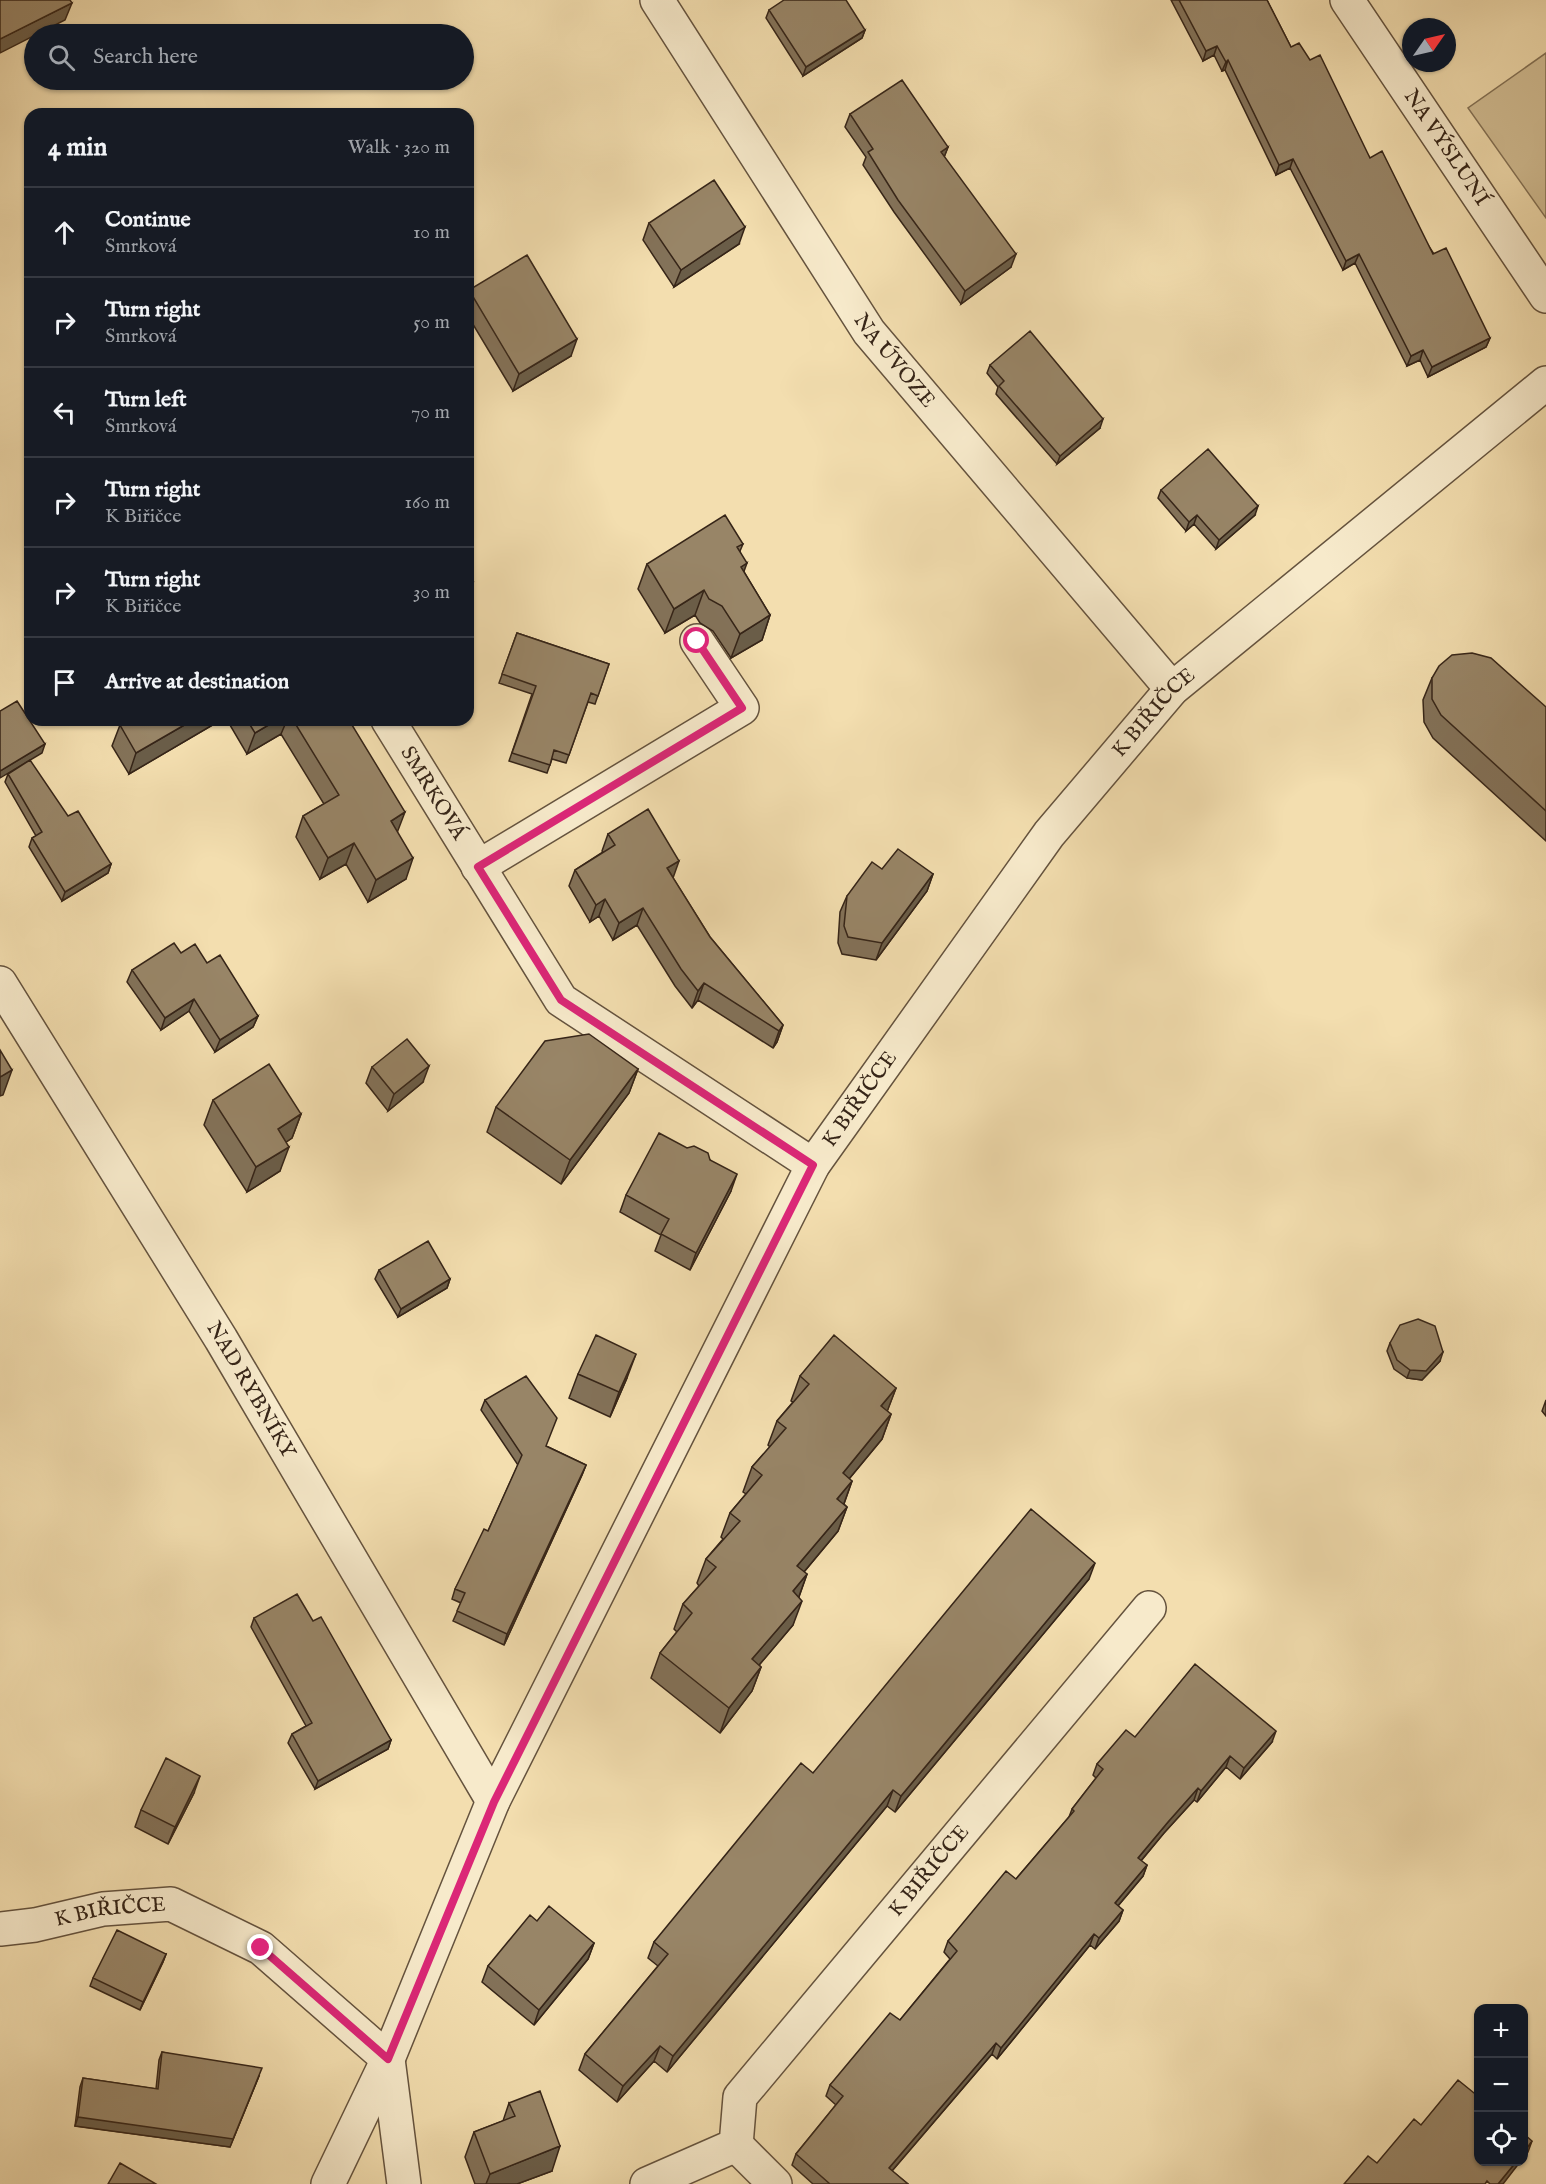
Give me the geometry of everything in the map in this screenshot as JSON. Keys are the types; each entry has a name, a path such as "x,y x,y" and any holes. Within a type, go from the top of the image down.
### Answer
{"street":[{"name":"NA ÚVOZE","path":"657,0 869,332 1173,689"},
{"name":"NA VÝSLUNÍ","path":"1347,0 1546,296"},
{"name":"K BIŘIČCE","path":"328,2184 388,2059 494,1802 813,1165 1049,834 1173,689 1546,383"},
{"path":"478,867 742,708 697,641"},
{"name":"SMRKOVÁ","path":"392,726 561,1000 813,1165"},
{"name":"NAD RYBNÍKY","path":"0,983 227,1350 494,1802"},
{"name":"K BIŘIČCE","path":"736,2145 740,2097 1149,1608"},
{"name":"K BIŘIČCE","path":"0,1929 35,1925 103,1909 171,1904 261,1948 388,2059"},
{"path":"388,2059 404,2184"},
{"path":"647,2184 736,2145 775,2184"}],"shaded area":[{"path":"1546,53 1546,218 1468,108"}],"building":[{"path":"0,0 70,0 72,3 30,24 24,24 24,27 0,39"},
{"path":"784,0 846,0 865,30 806,67 769,10"},
{"path":"1179,0 1267,0 1291,47 1299,43 1310,60 1320,55 1370,158 1382,151 1433,254 1446,248 1490,338 1432,367 1423,350 1411,356 1359,254 1346,261 1293,159 1279,165 1228,60 1226,62 1217,46 1206,51"},
{"path":"902,80 948,147 941,152 1016,254 965,291 898,200 868,152 873,149 850,114"},
{"path":"714,180 745,227 681,270 649,223"},
{"path":"527,255 577,339 519,374 474,298 474,287"},
{"path":"1030,331 1103,419 1060,456 999,386 1004,381 990,365"},
{"path":"1208,449 1258,506 1219,540 1197,515 1189,522 1161,490"},
{"path":"725,515 743,544 737,547 747,563 741,567 770,615 740,634 722,606 709,599 704,590 674,609 647,564"},
{"path":"517,633 609,664 598,696 591,693 569,755 554,750 550,765 512,753 536,686 502,674"},
{"path":"1472,653 1491,658 1546,707 1546,811 1441,715 1432,699 1432,678 1439,666 1452,655"},
{"path":"17,701 24,712 24,726 33,726 45,744 0,771 0,711"},
{"path":"121,726 183,726 136,753"},
{"path":"251,726 267,726 255,733"},
{"path":"297,726 353,726 405,812 391,821 413,858 376,880 354,843 328,858 303,816 339,795"},
{"path":"30,760 68,816 78,811 111,864 65,892 32,838 42,832 8,774"},
{"path":"648,809 679,861 667,868 710,937 783,1025 779,1031 704,983 698,991 681,969 643,908 619,923 605,899 596,905 575,870 615,845 608,834"},
{"path":"898,849 933,874 882,943 848,937 844,926 847,896 872,862 882,869"},
{"path":"174,943 181,953 195,944 207,963 220,955 258,1016 220,1040 194,999 165,1018 132,970"},
{"path":"589,1034 638,1069 570,1160 496,1107 545,1041"},
{"path":"407,1039 429,1066 394,1094 372,1067"},
{"path":"0,1050 12,1070 0,1077"},
{"path":"269,1064 301,1114 278,1129 289,1147 256,1167 213,1100"},
{"path":"659,1133 687,1148 694,1146 708,1153 710,1160 737,1174 696,1253 661,1234 669,1219 626,1195"},
{"path":"428,1241 450,1279 401,1309 379,1270"},
{"path":"1418,1319 1435,1326 1443,1352 1426,1371 1410,1370 1397,1360 1390,1343 1400,1325"},
{"path":"596,1335 636,1354 619,1392 578,1374"},
{"path":"834,1335 896,1388 881,1406 891,1414 843,1473 852,1481 837,1499 847,1507 797,1566 807,1574 793,1591 802,1601 752,1659 761,1667 729,1708 660,1653 692,1613 683,1604 716,1567 706,1559 740,1521 730,1513 762,1475 752,1467 786,1428 777,1421 809,1384 800,1376"},
{"path":"526,1376 557,1418 546,1446 586,1465 507,1634 457,1611 465,1593 455,1589 484,1529 488,1531 522,1455 485,1400"},
{"path":"1031,1509 1095,1563 901,1796 893,1790 673,2056 660,2046 623,2086 585,2054 668,1954 654,1942 801,1763 813,1773"},
{"path":"297,1594 313,1621 321,1617 391,1740 318,1781 292,1734 312,1723 254,1618"},
{"path":"1195,1664 1276,1731 1244,1768 1230,1756 1201,1791 1198,1788 1138,1858 1147,1865 1115,1903 1123,1910 1099,1938 1094,1934 1001,2048 996,2043 889,2168 908,2184 830,2184 796,2154 843,2096 830,2085 890,2013 900,2020 957,1951 948,1941 1006,1871 1016,1879 1074,1811 1072,1809 1103,1769 1097,1764 1126,1730 1135,1737"},
{"path":"166,1758 200,1776 175,1827 141,1810"},
{"path":"549,1906 594,1943 539,2010 488,1966 530,1915 537,1921"},
{"path":"117,1930 166,1954 143,2002 93,1978"},
{"path":"162,2052 262,2068 233,2139 78,2117 83,2078 158,2089"},
{"path":"1458,2080 1474,2093 1474,2166 1513,2166 1498,2184 1490,2184 1487,2181 1485,2184 1344,2184 1368,2156 1377,2163 1414,2119 1421,2125"},
{"path":"540,2091 560,2146 490,2174 474,2132 515,2116 509,2103"},
{"path":"120,2163 156,2184 108,2184"}],"route":[{"path":"261,1948 388,2059 494,1802 813,1165 561,1000 478,867 742,708 697,641"}]}
